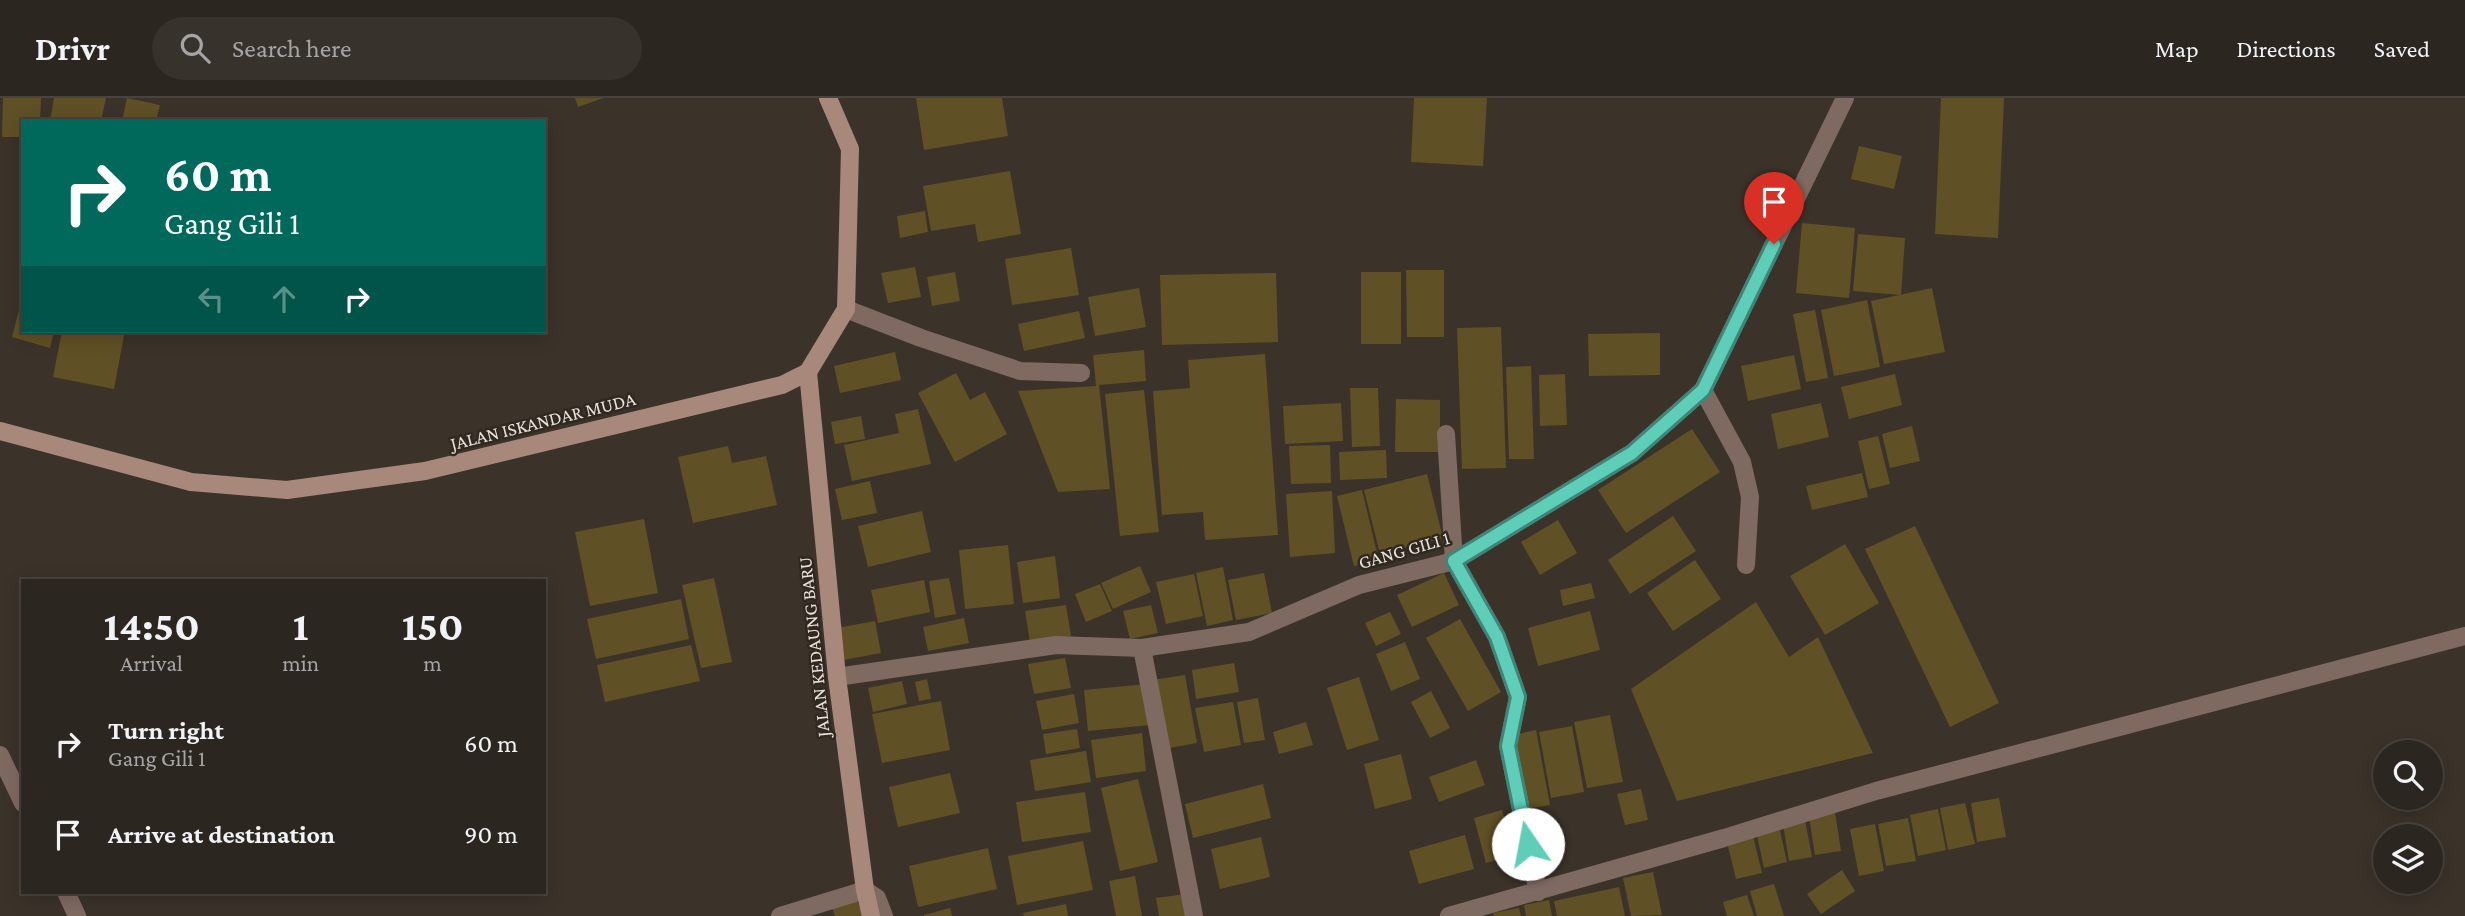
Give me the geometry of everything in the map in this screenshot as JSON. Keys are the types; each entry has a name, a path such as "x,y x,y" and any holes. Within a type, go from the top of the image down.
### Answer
{"street":[{"path":"808,372 846,309 850,149 828,98"},
{"name":"GANG GILI 1","path":"837,677 1056,645 1142,648 1249,632 1359,585 1454,561 1632,453 1703,390 1845,98"},
{"path":"846,309 921,338 1020,371 1081,373"},
{"name":"JALAN ISKANDAR MUDA","path":"0,431 191,482 287,490 425,471 782,385 808,372"},
{"name":"JALAN KEDAUNG BARU","path":"808,372 837,677 865,890 871,916"},
{"path":"1703,390 1742,462 1750,497 1746,565"},
{"path":"1447,434 1454,561 1497,637 1518,697 1508,746 1538,892"},
{"path":"1449,916 1876,791 2465,636"},
{"path":"1142,648 1194,916"},
{"path":"0,755 21,799"},
{"path":"780,916 865,890 877,898 884,916"},
{"path":"66,894 77,916"}],"building":[{"path":"3,98 41,98 40,119 21,119 21,137 2,137"},
{"path":"54,98 106,98 101,119 50,119"},
{"path":"127,98 160,105 156,119 122,119"},
{"path":"575,98 603,98 578,107"},
{"path":"916,98 1002,98 1008,136 924,150"},
{"path":"1414,98 1487,98 1483,166 1411,162"},
{"path":"1941,98 2004,98 1998,238 1935,234"},
{"path":"1859,146 1902,156 1894,189 1851,179"},
{"path":"1010,171 1021,234 978,242 975,224 931,231 923,186"},
{"path":"925,211 928,232 900,238 897,216"},
{"path":"1802,223 1855,228 1849,298 1796,293"},
{"path":"1858,234 1905,238 1901,295 1853,291"},
{"path":"1071,248 1079,295 1012,305 1005,259"},
{"path":"915,267 921,297 888,303 881,273"},
{"path":"1406,270 1444,270 1444,337 1407,337"},
{"path":"955,272 960,301 932,306 927,277"},
{"path":"1361,272 1401,272 1401,344 1361,344"},
{"path":"1276,273 1278,342 1162,345 1160,275"},
{"path":"1139,288 1146,327 1095,336 1088,297"},
{"path":"1932,288 1945,352 1884,364 1871,301"},
{"path":"1867,300 1880,367 1834,376 1821,310"},
{"path":"20,306 21,333 54,333 50,348 12,337"},
{"path":"1815,310 1828,378 1806,382 1793,314"},
{"path":"1079,311 1085,338 1024,351 1018,324"},
{"path":"1501,327 1506,468 1462,469 1457,328"},
{"path":"62,333 124,335 114,389 53,377"},
{"path":"1660,333 1660,375 1589,376 1588,334"},
{"path":"1144,350 1146,381 1099,385 1110,489 1058,492 1018,391 1096,386 1093,355"},
{"path":"895,352 901,380 840,393 834,366"},
{"path":"1265,354 1278,535 1205,540 1203,512 1162,515 1153,391 1190,388 1188,360"},
{"path":"1794,355 1801,389 1748,401 1741,366"},
{"path":"1531,366 1534,459 1509,459 1506,367"},
{"path":"956,373 970,400 985,392 1007,434 955,462 918,393"},
{"path":"1565,374 1567,425 1540,426 1539,375"},
{"path":"1895,374 1902,405 1849,419 1841,387"},
{"path":"1350,388 1378,388 1380,446 1352,447"},
{"path":"1144,390 1159,532 1120,536 1105,394"},
{"path":"1396,399 1440,400 1440,452 1395,452"},
{"path":"1341,403 1343,441 1285,444 1283,406"},
{"path":"1821,403 1829,437 1778,449 1771,414"},
{"path":"918,409 931,464 852,481 844,445 899,433 895,414"},
{"path":"861,416 865,439 835,444 831,422"},
{"path":"1912,426 1920,461 1890,468 1882,434"},
{"path":"1692,429 1720,472 1626,533 1598,490"},
{"path":"1878,436 1890,484 1869,489 1858,441"},
{"path":"1330,445 1331,483 1291,484 1289,446"},
{"path":"728,446 732,463 766,456 777,505 693,523 678,457"},
{"path":"1386,450 1387,478 1340,480 1339,452"},
{"path":"1862,473 1868,497 1812,510 1806,486"},
{"path":"1427,474 1443,538 1380,554 1364,490"},
{"path":"870,481 877,513 842,520 835,489"},
{"path":"1362,490 1379,561 1354,566 1337,496"},
{"path":"1332,491 1335,553 1290,557 1286,494"},
{"path":"922,511 931,552 868,567 858,526"},
{"path":"1673,516 1696,551 1630,594 1608,560"},
{"path":"644,519 658,593 590,606 575,532"},
{"path":"1558,520 1577,553 1540,575 1521,542"},
{"path":"1915,526 1999,703 1950,727 1865,549"},
{"path":"1845,544 1879,603 1825,635 1790,576"},
{"path":"1008,545 1014,604 965,609 959,550"},
{"path":"1055,556 1060,598 1023,603 1017,562"},
{"path":"1695,560 1721,599 1673,631 1647,593"},
{"path":"1140,566 1151,592 1113,609 1101,583"},
{"path":"1223,567 1233,620 1207,626 1196,573"},
{"path":"1264,573 1272,613 1236,620 1228,580"},
{"path":"1444,573 1459,605 1412,627 1397,595"},
{"path":"1194,574 1203,616 1166,624 1156,582"},
{"path":"714,578 732,662 701,668 682,585"},
{"path":"949,578 956,614 935,618 929,581"},
{"path":"924,580 930,612 878,623 871,590"},
{"path":"1591,583 1595,598 1563,606 1560,590"},
{"path":"1100,584 1112,611 1086,622 1075,594"},
{"path":"681,599 689,639 596,659 587,619"},
{"path":"1756,602 1789,657 1818,637 1873,753 1677,801 1631,689"},
{"path":"1066,605 1071,636 1030,642 1025,611"},
{"path":"1151,605 1158,633 1130,639 1123,611"},
{"path":"1590,611 1600,650 1538,666 1528,628"},
{"path":"1390,612 1401,634 1376,646 1365,623"},
{"path":"964,618 969,643 928,651 923,627"},
{"path":"1460,619 1501,692 1468,711 1426,638"},
{"path":"875,621 881,653 843,660 837,628"},
{"path":"1405,642 1420,679 1391,691 1376,654"},
{"path":"691,645 700,681 605,702 597,665"},
{"path":"1065,658 1071,688 1034,694 1028,664"},
{"path":"1234,663 1239,692 1196,699 1192,670"},
{"path":"1185,675 1197,743 1164,749 1152,680"},
{"path":"1359,677 1379,740 1347,750 1327,688"},
{"path":"927,679 931,699 919,701 915,682"},
{"path":"902,681 907,704 873,712 868,688"},
{"path":"1146,684 1150,725 1088,731 1084,690"},
{"path":"1431,691 1450,728 1430,738 1411,702"},
{"path":"1074,694 1079,723 1042,730 1036,701"},
{"path":"1258,698 1265,740 1244,743 1237,702"},
{"path":"941,701 950,750 882,763 872,714"},
{"path":"1233,702 1241,745 1204,752 1195,708"},
{"path":"1610,715 1623,782 1587,788 1574,722"},
{"path":"1306,722 1313,745 1279,754 1273,732"},
{"path":"1572,726 1584,792 1551,798 1539,732"},
{"path":"1077,729 1080,748 1046,754 1043,734"},
{"path":"1536,730 1550,805 1526,809 1513,735"},
{"path":"1142,733 1146,771 1096,778 1091,740"},
{"path":"1086,751 1091,782 1035,791 1030,760"},
{"path":"1401,754 1412,799 1375,809 1364,764"},
{"path":"1476,760 1485,785 1439,802 1429,777"},
{"path":"950,773 960,813 898,827 889,787"},
{"path":"1138,779 1158,862 1120,871 1101,788"},
{"path":"1263,784 1271,818 1193,838 1185,804"},
{"path":"1641,789 1648,820 1625,825 1617,794"},
{"path":"1085,792 1091,832 1022,842 1016,802"},
{"path":"1999,798 2006,837 1977,842 1971,803"},
{"path":"1965,803 1975,844 1948,850 1940,808"},
{"path":"1938,809 1946,850 1918,856 1910,815"},
{"path":"1502,810 1514,855 1486,863 1474,818"},
{"path":"1835,812 1841,851 1815,855 1809,817"},
{"path":"1908,818 1916,861 1886,866 1878,824"},
{"path":"1805,820 1812,857 1789,861 1783,824"},
{"path":"1875,824 1884,871 1859,876 1850,829"},
{"path":"1779,826 1787,862 1764,868 1756,831"},
{"path":"1465,835 1474,869 1419,884 1409,851"},
{"path":"1753,836 1762,873 1736,879 1727,842"},
{"path":"1261,837 1270,877 1220,889 1211,849"},
{"path":"1083,841 1093,890 1017,905 1008,856"},
{"path":"988,848 997,889 918,907 909,866"},
{"path":"1842,870 1855,891 1821,914 1807,894"},
{"path":"1653,872 1662,915 1631,916 1623,878"},
{"path":"1135,876 1142,916 1116,916 1109,881"},
{"path":"1774,884 1784,916 1757,916 1750,891"},
{"path":"1619,887 1625,916 1557,916 1554,901"},
{"path":"1186,894 1189,916 1159,916 1156,898"},
{"path":"1747,895 1754,916 1727,916 1723,902"},
{"path":"857,899 863,916 835,916 832,908"},
{"path":"1549,900 1552,916 1526,916 1524,905"},
{"path":"1066,904 1068,916 1024,916 1023,913"},
{"path":"950,908 952,916 924,916 924,915"},
{"path":"1519,908 1521,916 1494,916 1493,913"}],"route":[{"path":"1528,844 1508,746 1518,697 1497,637 1454,561 1632,453 1703,390 1774,244"}]}
